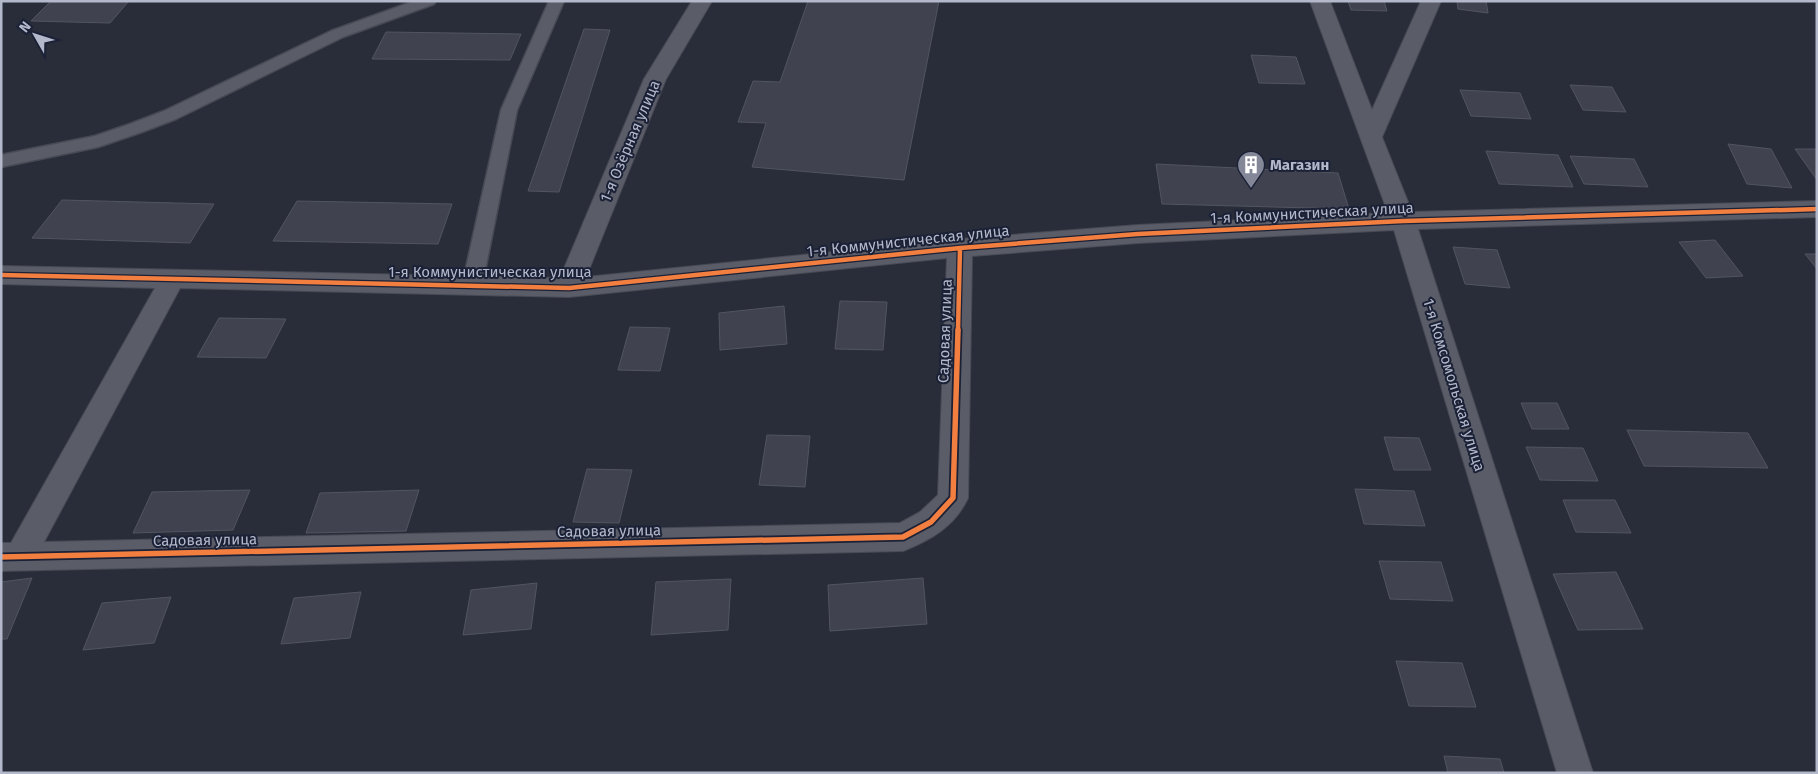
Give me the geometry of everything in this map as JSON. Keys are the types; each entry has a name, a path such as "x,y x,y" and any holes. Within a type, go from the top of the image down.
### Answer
{"street":[{"name":"1-я Озёрная улица","path":"569,288 655,79 702,1"},
{"name":"1-я Комсомольская улица","path":"1320,1 1403,221 1575,773"},
{"path":"1371,137 1431,1"},
{"name":"1-я Коммунистическая улица","path":"1,275 569,288 960,248 1138,234 1403,221 1817,209"},
{"name":"Садовая улица","path":"11,557 903,537 934,522 953,498 960,248"},
{"path":"11,557 172,280"}],"lane":[{"path":"1,161 98,141 145,125 170,115 337,34 429,1"},
{"path":"472,286 509,110 557,1"}],"building":[{"path":"51,1 129,1 110,23 31,21"},
{"path":"808,1 939,1 904,180 752,167 766,123 738,122 753,81 780,82"},
{"path":"1348,1 1384,1 1387,11 1351,10"},
{"path":"1457,1 1486,1 1488,13 1458,9"},
{"path":"584,29 610,30 559,192 528,191"},
{"path":"386,32 521,34 510,60 372,59"},
{"path":"1251,55 1296,57 1305,84 1259,83"},
{"path":"1570,85 1612,87 1626,112 1583,110"},
{"path":"1460,90 1520,93 1531,119 1471,116"},
{"path":"1728,144 1771,149 1792,188 1747,184"},
{"path":"1795,149 1817,149 1817,180"},
{"path":"1486,151 1558,155 1573,187 1499,184"},
{"path":"1570,156 1634,159 1648,187 1584,184"},
{"name":"Магазин","path":"1156,164 1338,173 1349,209 1162,204"},
{"path":"62,200 214,204 190,243 32,238"},
{"path":"297,201 452,204 438,244 273,241"},
{"path":"1715,240 1743,276 1706,278 1679,242"},
{"path":"1453,247 1497,250 1510,288 1465,284"},
{"path":"1805,254 1817,254 1817,269"},
{"path":"840,301 887,302 883,350 835,349"},
{"path":"784,306 787,344 720,350 719,313"},
{"path":"219,318 286,319 266,358 197,357"},
{"path":"630,327 670,328 660,371 618,370"},
{"path":"1521,403 1557,403 1569,429 1532,429"},
{"path":"1627,430 1748,433 1768,468 1644,466"},
{"path":"767,435 810,436 805,487 759,485"},
{"path":"1384,437 1419,438 1431,470 1394,470"},
{"path":"1526,447 1583,448 1598,481 1540,480"},
{"path":"587,469 632,470 619,523 573,522"},
{"path":"1355,489 1414,491 1425,526 1364,524"},
{"path":"250,490 233,530 133,533 152,492"},
{"path":"419,490 406,531 306,533 320,493"},
{"path":"1563,500 1615,500 1631,533 1576,532"},
{"path":"1379,561 1441,562 1453,601 1390,599"},
{"path":"1616,572 1643,629 1578,630 1553,574"},
{"path":"32,578 7,639 1,639 1,582"},
{"path":"923,578 927,624 830,631 828,585"},
{"path":"731,579 728,630 651,635 656,582"},
{"path":"537,583 531,629 463,635 471,590"},
{"path":"361,592 350,638 281,644 294,598"},
{"path":"171,597 154,643 83,650 102,603"},
{"path":"1396,661 1462,663 1476,707 1409,706"},
{"path":"1444,756 1500,759 1504,773 1448,773"}],"cycle path":[{"path":"1,275 569,288 960,248 1138,234 1403,221 1817,209"},
{"path":"1,557 903,537 931,522 953,498 960,248"}],"place":[{"name":"Магазин","path":"1251,189"}]}
